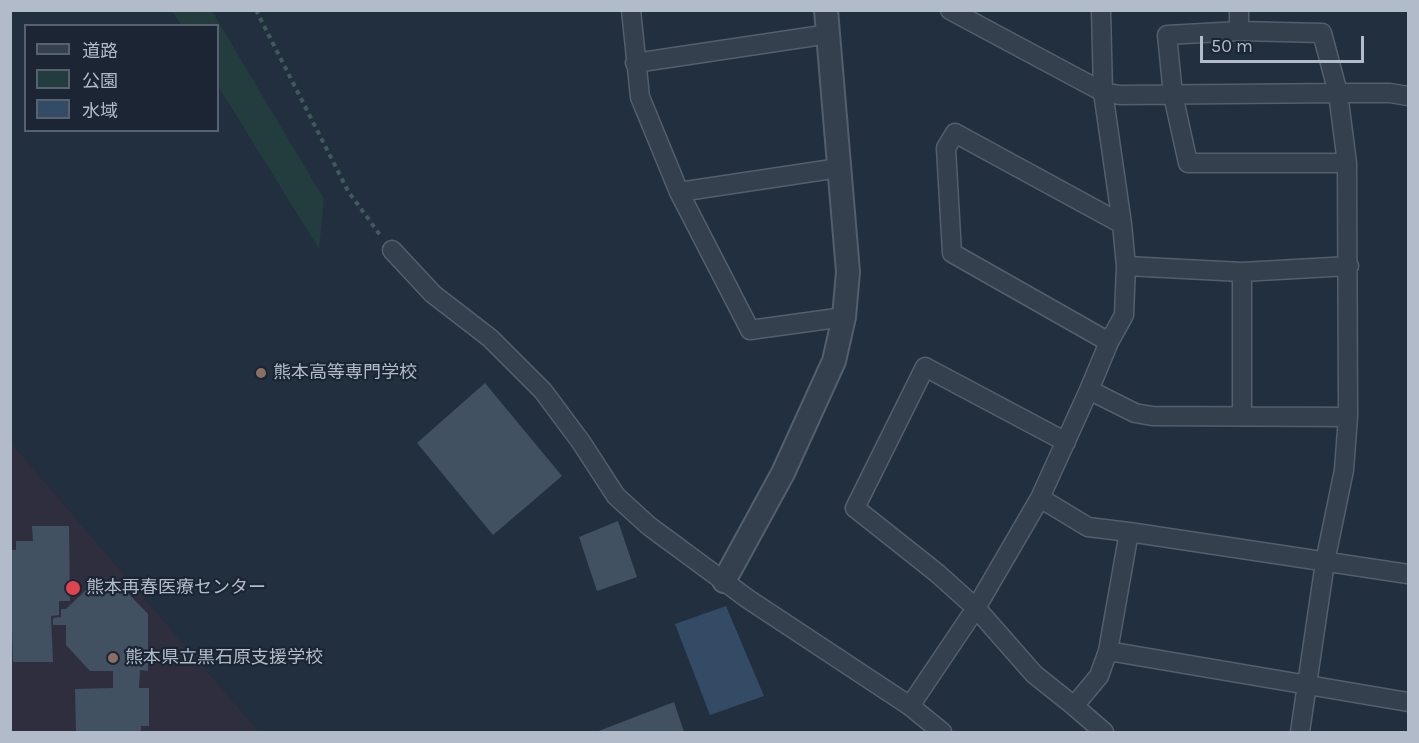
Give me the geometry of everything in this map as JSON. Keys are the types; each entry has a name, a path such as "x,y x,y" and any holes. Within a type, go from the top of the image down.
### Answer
{"street":[{"path":"631,10 639,97 679,192 750,330 844,317"},
{"path":"724,581 783,473 834,362 844,317 848,272 826,10"},
{"path":"950,10 1103,92 1120,95 1390,93 1408,96"},
{"path":"910,706 976,609 1040,498 1109,342 1124,315 1126,266 1103,92 1101,10"},
{"path":"1239,10 1239,31"},
{"path":"1300,732 1324,562 1344,470 1348,417 1347,163 1338,93 1322,33 1239,31 1167,36 1173,95 1188,163 1347,163"},
{"path":"635,63 829,34"},
{"path":"1109,342 952,253 946,148 955,133 1122,224"},
{"path":"679,192 839,168"},
{"path":"392,250 433,294 490,338 543,391 581,442 616,496 649,526 748,599 910,706 942,732"},
{"path":"1126,266 1242,272 1349,266"},
{"path":"1242,272 1242,416"},
{"path":"1066,442 925,367 855,508 937,573 976,609 1034,674 1104,732"},
{"path":"1089,390 1135,413 1152,416 1348,417"},
{"path":"1040,498 1088,527 1408,574"},
{"path":"1074,706 1099,676 1108,651 1129,532"},
{"path":"1108,651 1408,702"}],"path":[{"path":"256,10 348,190 392,250"}],"shaded area":[{"name":"熊本再春医療センター","path":"11,443 259,732 11,732"}],"green space":[{"path":"172,11 212,11 324,199 319,249 219,88 219,24 180,24"}],"water":[{"path":"726,606 764,696 710,715 675,624"}],"building":[{"path":"485,383 562,476 493,535 417,443"},
{"path":"618,521 637,577 597,591 579,537"},
{"path":"32,526 69,526 70,601 59,601 59,615 51,616 53,662 13,662 10,550 16,550 16,541 33,541"},
{"name":"熊本県立黒石原支援学校","path":"123,588 148,614 148,671 140,670 139,688 149,688 149,726 141,726 141,732 76,732 75,689 113,688 113,671 90,671 66,645 66,625 53,625 53,618 61,617 61,609 66,609 86,590"},
{"path":"674,702 684,732 596,732"}],"place":[{"name":"熊本高等専門学校","path":"261,373"},
{"name":"熊本再春医療センター","path":"73,588"},
{"name":"熊本県立黒石原支援学校","path":"113,658"}]}
